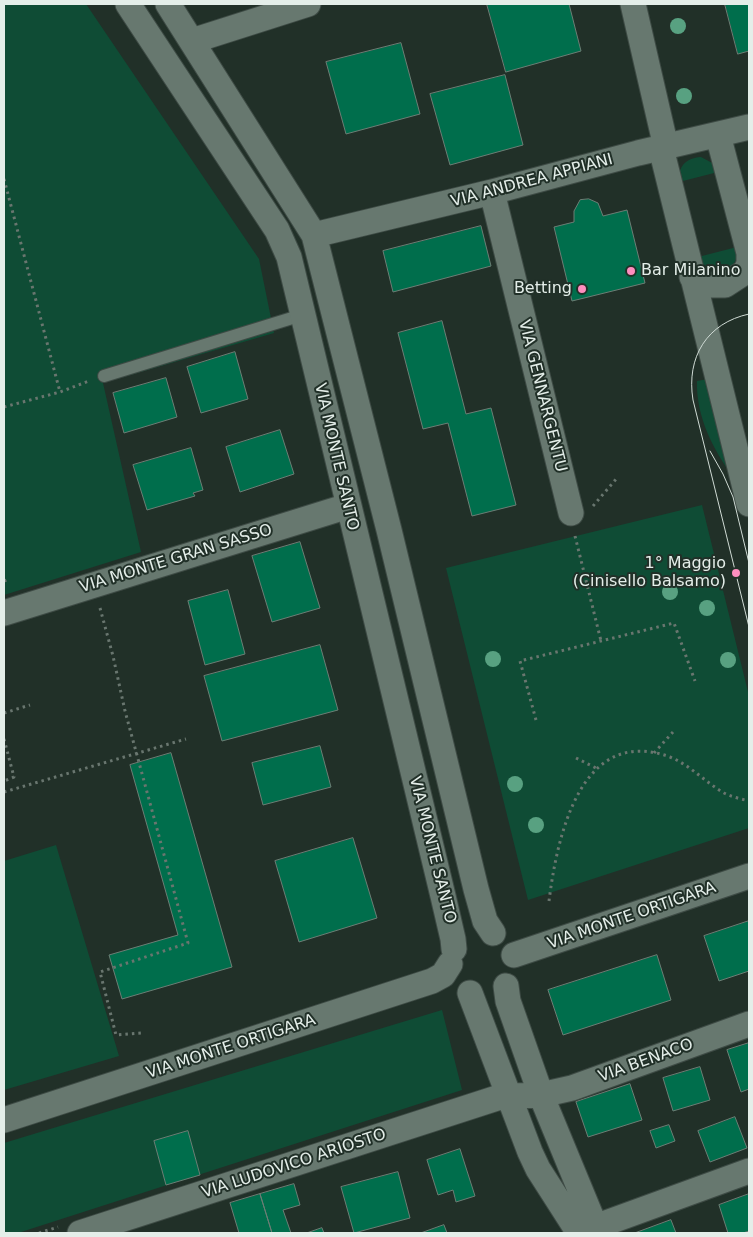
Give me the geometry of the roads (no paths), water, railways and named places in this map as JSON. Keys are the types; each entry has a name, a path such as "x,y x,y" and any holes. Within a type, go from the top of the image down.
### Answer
{"street":[{"name":"VIA MONTE SANTO","path":"128,4 277,230 289,257 454,939 452,956"},
{"name":"VIA MONTE SANTO","path":"168,4 314,235 389,530 476,889 485,922 493,933"},
{"path":"192,40 308,4"},
{"path":"633,4 692,277 749,504"},
{"name":"VIA ANDREA APPIANI","path":"314,235 749,127"},
{"path":"692,277 709,285 725,285 745,272 749,264 749,254 718,135"},
{"name":"VIA GENNARGENTU","path":"492,192 572,521"},
{"name":"VIA MONTE GRAN SASSO","path":"4,613 348,506"},
{"name":"VIA MONTE ORTIGARA","path":"514,955 749,876"},
{"path":"470,994 489,995 500,991 506,986 515,970 514,955 506,941 493,933 482,931 471,933 461,940 452,956 451,971 456,982 470,994 538,1169 587,1230"},
{"name":"VIA MONTE ORTIGARA","path":"4,1120 432,981 443,976 452,956"},
{"path":"506,986 508,1001 587,1230"},
{"name":"VIA BENACO","path":"509,1096 541,1095 572,1088 749,1024"},
{"name":"VIA LUDOVICO ARIOSTO","path":"80,1233 509,1096"},
{"path":"587,1230 749,1172"}],"lane":[{"path":"104,376 302,315"}],"tram line":[{"path":"749,314 722,325 711,334 697,356 692,384 693,400 749,627"},
{"path":"710,451 733,497 749,563"}],"place":[{"name":"Bar Milanino","path":"631,271"},
{"name":"Betting","path":"582,289"},
{"name":"1° Maggio (Cinisello Balsamo)","path":"736,573"}]}
